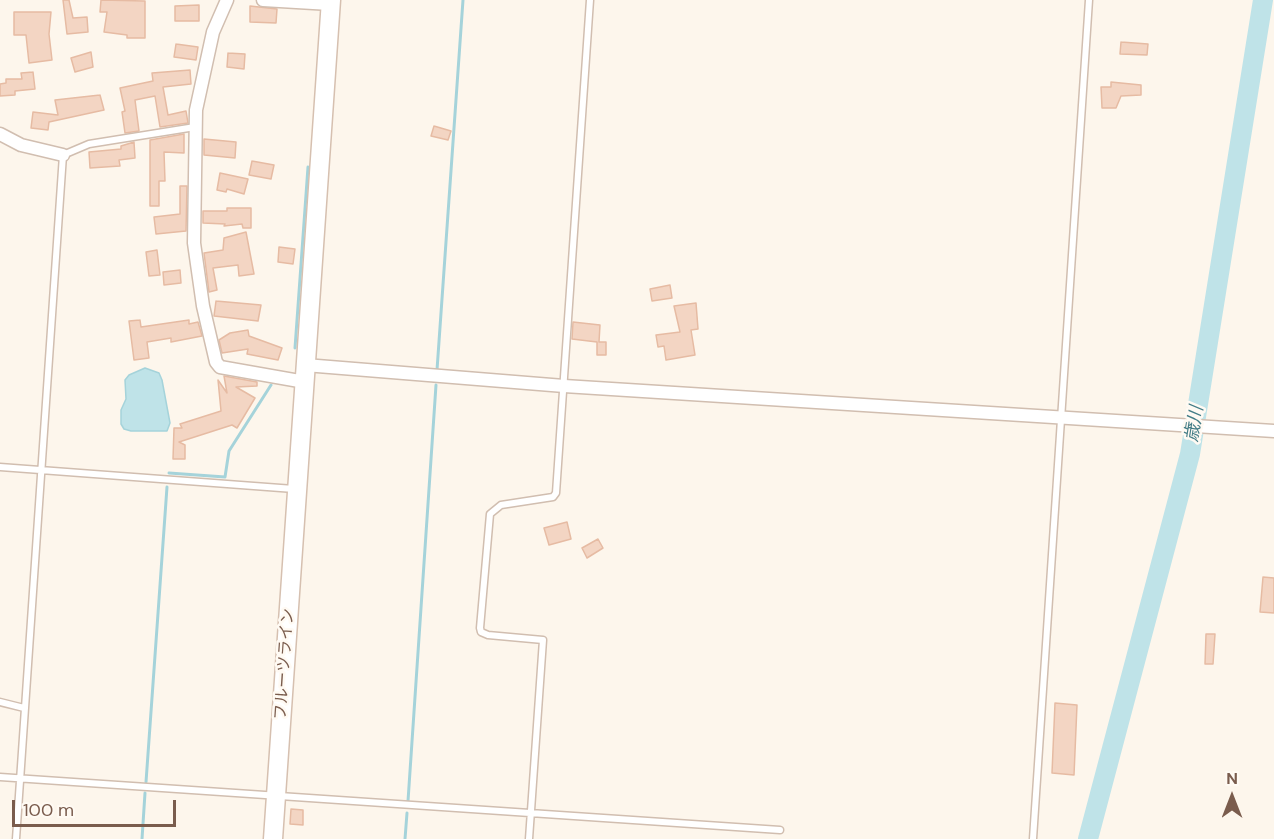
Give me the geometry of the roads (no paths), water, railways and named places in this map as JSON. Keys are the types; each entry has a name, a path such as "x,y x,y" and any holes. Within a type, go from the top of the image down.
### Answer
{"street":[{"path":"226,0 213,32 196,110 195,264 216,362 220,367 564,386 1274,431"},
{"path":"263,0 331,2"},
{"name":"フルーツライン","path":"273,839 331,2"},
{"path":"0,134 21,145 63,155"}],"lane":[{"path":"529,839 543,640 488,635 481,632 480,628 490,514 501,506 553,496 556,493 590,0"},
{"path":"1033,839 1089,0"},
{"path":"16,839 63,155 89,144 196,127"},
{"path":"0,467 298,489"},
{"path":"0,702 24,708"},
{"path":"0,777 780,830"}],"water":[{"path":"145,368 159,373 162,380 170,423 167,431 131,431 124,429 121,424 121,410 126,399 125,380 129,375"}],"waterway":[{"path":"437,370 463,0"},
{"name":"歳川","path":"1088,839 1190,454 1263,0"},
{"path":"295,348 308,167"},
{"path":"169,473 225,477 229,451 271,385"},
{"path":"408,801 436,385"},
{"path":"146,782 167,487"},
{"path":"142,839 145,793"},
{"path":"405,839 407,813"}]}
